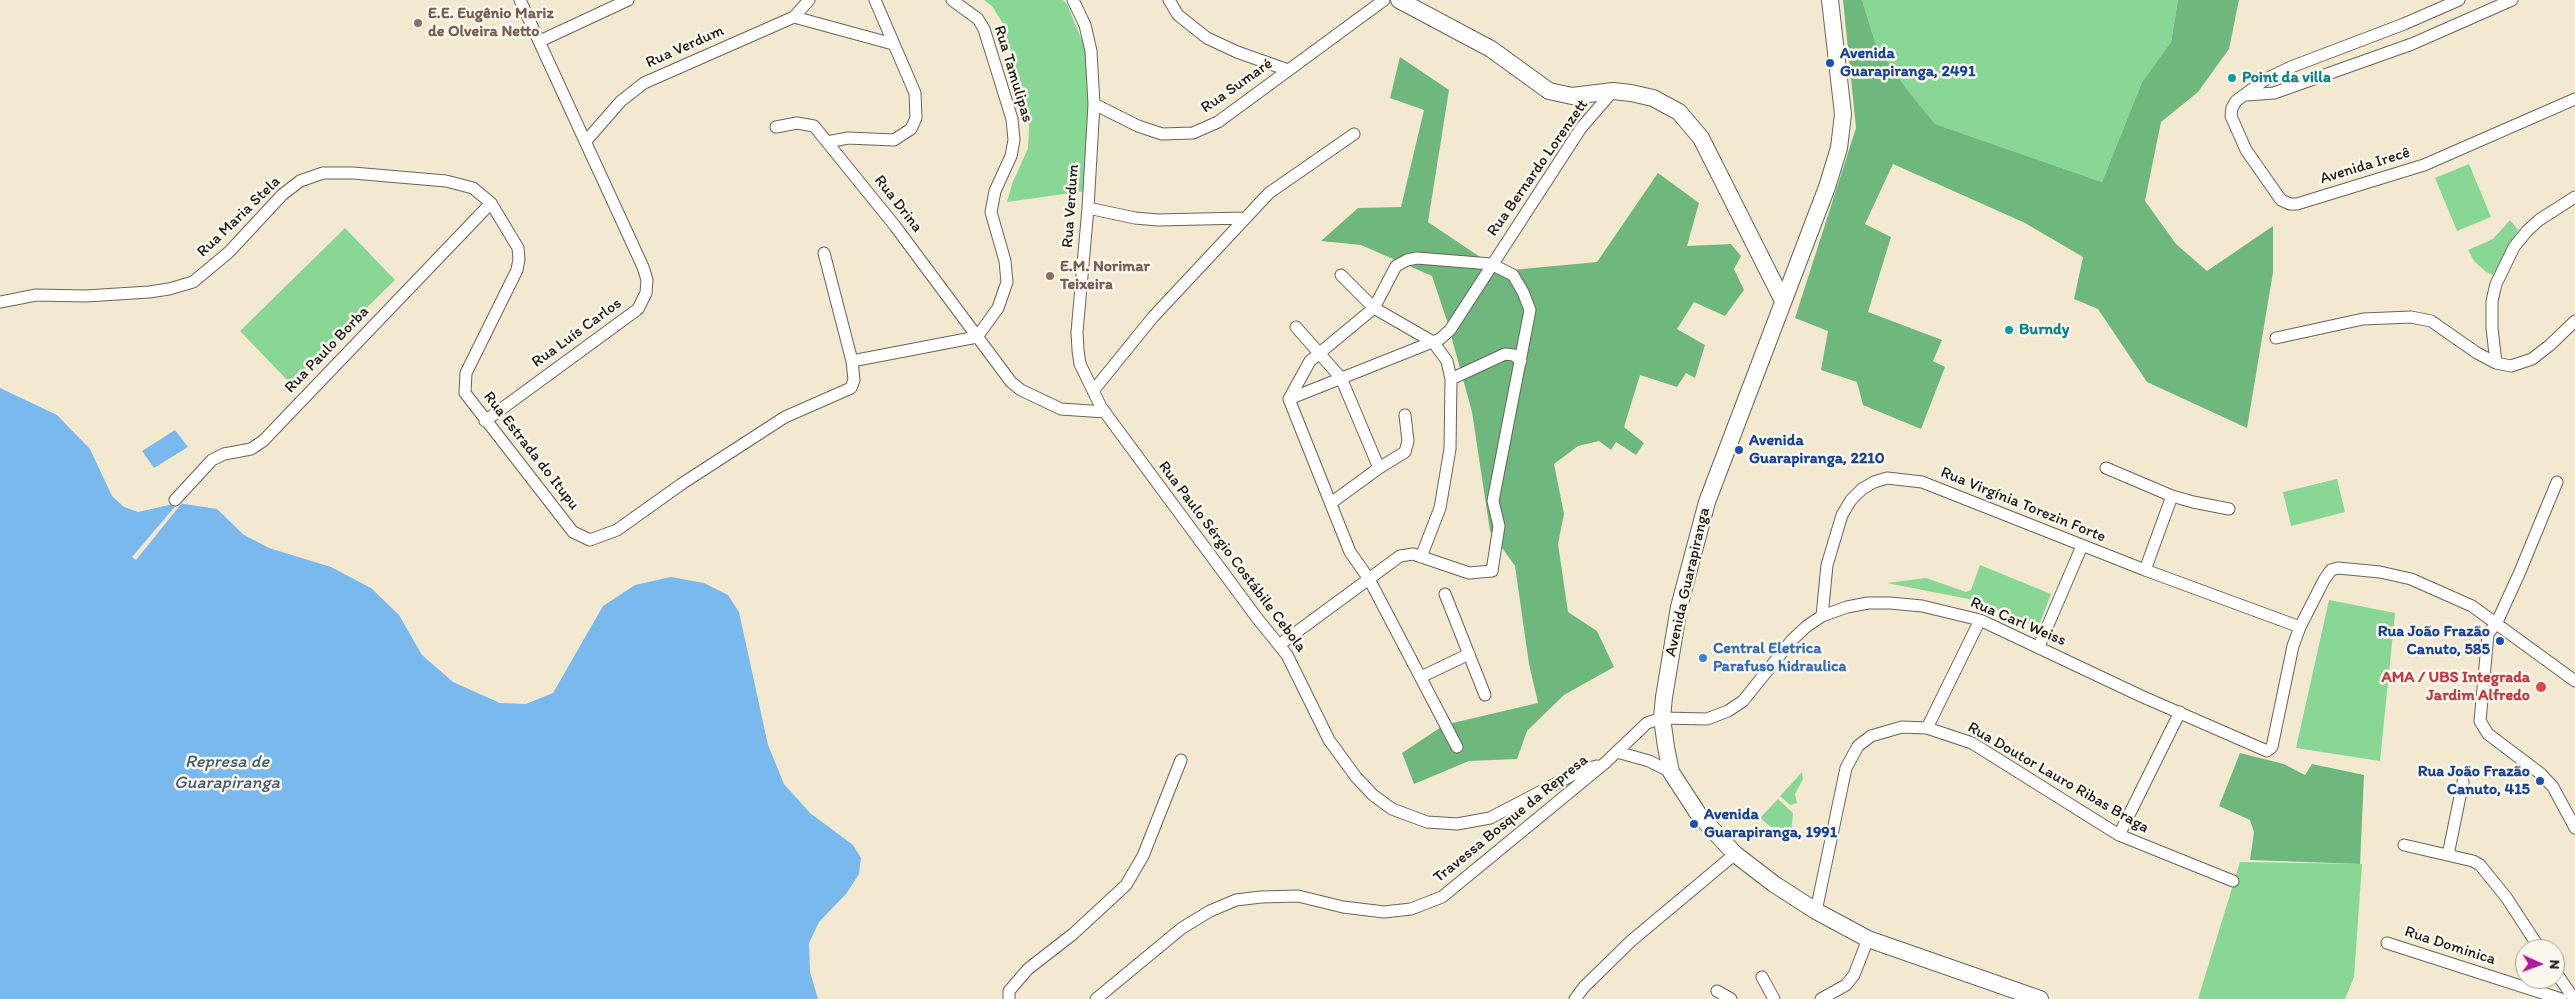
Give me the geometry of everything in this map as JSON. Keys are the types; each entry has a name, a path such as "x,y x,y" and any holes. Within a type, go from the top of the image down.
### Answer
{"main road":[{"path":"1399,0 1491,49 1549,92 1572,96 1613,91 1653,98 1679,112 1691,123 1701,138 1782,299"},
{"name":"Avenida Guarapiranga","path":"1830,0 1842,94 1843,130 1827,187 1782,299 1706,502 1679,607 1662,718 1671,772 1699,816 1735,854 1774,884 1816,912 1868,939 2040,999"}],"street":[{"name":"Rua Luís Carlos","path":"485,421 638,309 646,293 643,267 520,0"},
{"path":"540,41 628,0"},
{"name":"Rua Verdum","path":"586,141 621,101 644,83 794,17 809,0"},
{"path":"827,142 848,138 894,140 911,130 916,118 915,93 875,0"},
{"name":"Rua Tamulipas","path":"952,0 978,19 984,29 1012,119 1014,135 1011,156 995,191 991,212 1005,260 1007,282 998,308 977,336"},
{"name":"Rua Verdum","path":"1073,0 1085,24 1091,51 1094,104 1088,208 1077,332 1080,364 1105,412"},
{"path":"1169,0 1178,15 1207,38 1237,52 1288,70"},
{"name":"Rua Sumaré","path":"1094,104 1138,126 1162,134 1193,133 1218,122 1384,0"},
{"name":"Avenida Irecê","path":"2459,0 2404,24 2291,67 2266,79 2236,102 2231,116 2254,164 2281,200 2290,204 2424,165 2575,99"},
{"path":"2247,95 2274,93 2403,47 2512,0"},
{"path":"794,17 893,44"},
{"name":"Rua Bernardo Lorenzett","path":"1289,399 1440,339 1450,330 1491,264 1581,128 1613,91"},
{"name":"Rua Drina","path":"776,127 797,123 810,123 895,226 977,336"},
{"path":"1093,391 1153,317 1268,193 1354,134"},
{"name":"Rua Maria Stela","path":"0,302 36,295 86,296 149,292 169,289 193,282 229,252 282,195 300,181 323,173 353,173"},
{"name":"Rua Estrada do Itupu","path":"353,173 460,183 473,188 491,203 518,248 519,259 517,270 466,373 465,393 573,532 590,540 617,530 707,466 785,416 851,388 854,380 852,361"},
{"path":"2496,363 2492,328 2492,301 2496,284 2514,247 2527,231 2546,215 2575,197"},
{"name":"Rua Paulo Borba","path":"175,500 212,460 224,454 251,449 263,441 491,203"},
{"path":"1088,208 1135,218 1158,220 1244,218"},
{"path":"824,253 852,361 977,336 1011,382 1030,397 1062,409 1105,412"},
{"path":"1279,645 1369,579 1400,556 1413,554 1469,573 1492,571 1499,526 1494,501 1530,310 1523,292 1513,275 1491,264 1417,258 1396,266 1374,308 1310,361 1289,399 1350,552 1369,579 1457,747"},
{"path":"1341,276 1374,308 1432,342 1447,361 1451,379 1450,449 1440,508 1421,557"},
{"path":"2276,338 2363,319 2411,317 2431,321 2496,363 2511,366 2532,359 2575,321"},
{"path":"1296,327 1341,378 1378,468"},
{"path":"1451,379 1505,354 1514,355 1521,361"},
{"name":"Rua Paulo Sérgio Costábile Cebola","path":"1105,412 1257,618 1287,655 1308,692 1319,722 1356,777 1385,805 1410,818 1427,822 1457,824 1490,818 1580,771 1605,763"},
{"path":"1330,503 1378,468 1405,452 1408,441 1405,415"},
{"path":"2106,468 2172,496 2229,509"},
{"name":"Rua Virgínia Torezin Forte","path":"1822,616 1827,565 1842,515 1851,500 1862,489 1887,478 1922,482 2082,546 2300,627"},
{"path":"2556,482 2519,574 2497,622 2488,634 2480,721 2488,734 2541,774 2553,787 2575,828"},
{"path":"2145,570 2172,496"},
{"path":"2039,646 2082,546"},
{"path":"2300,627 2331,570 2347,567 2411,580 2472,606 2497,622 2575,681"},
{"path":"1445,594 1486,695"},
{"name":"Rua Carl Weiss","path":"1662,718 1707,719 1728,712 1743,701 1792,640 1822,616 1847,607 1868,603 1890,603 1922,606 1980,620 2039,646 2141,696 2267,751 2272,747 2293,646 2300,627"},
{"path":"1927,728 1980,620"},
{"path":"1421,677 1470,654"},
{"path":"2120,836 2180,712"},
{"name":"Travessa Bosque da Represa","path":"1096,999 1182,928 1210,911 1236,900 1298,896 1343,907 1384,912 1411,909 1442,897 1605,763 1642,726 1662,718"},
{"name":"Rua Doutor Lauro Ribas Braga","path":"1816,912 1846,768 1858,746 1870,736 1902,727 1927,728 1972,743 2120,836 2233,881"},
{"path":"1617,752 1649,761 1671,772"},
{"path":"1009,999 1009,991 1028,969 1073,934 1126,885 1143,856 1181,760"},
{"path":"2448,855 2462,782"},
{"path":"2404,845 2473,861 2489,875 2533,939"},
{"path":"1575,999 1584,987 1630,941 1735,854"},
{"path":"1821,999 1846,985 1854,975 1868,939"},
{"name":"Rua Dominica","path":"2387,943 2561,999"},
{"path":"1762,977 1774,999"},
{"path":"2565,986 2574,999"},
{"path":"1717,991 1730,999"}],"green space":[{"path":"984,0 1063,0 1067,4 1083,43 1090,70 1086,191 1007,202 1012,184 1028,148 1029,127 1027,108 1002,22 992,6"},
{"path":"1843,0 1862,0 1876,45 1906,88 1935,124 2102,182 2142,82 2171,42 2178,0 2239,0 2229,49 2198,92 2161,122 2145,201 2176,244 2207,271 2273,226 2273,272 2247,428 2147,382 2098,309 2074,299 2083,257 2025,223 1893,164 1865,224 1891,237 1868,312 1942,340 1933,361 1945,367 1921,429 1863,405 1857,382 1821,370 1828,331 1795,318 1856,128"},
{"path":"1862,0 2178,0 2171,42 2142,82 2102,182 1935,124 1906,88 1876,45"},
{"path":"1400,57 1449,90 1428,222 1501,271 1597,262 1658,173 1699,203 1687,246 1731,244 1741,256 1734,269 1744,290 1725,316 1694,302 1677,329 1705,345 1695,378 1686,373 1677,387 1640,375 1624,427 1644,443 1636,455 1616,442 1611,450 1599,441 1578,446 1554,464 1564,514 1558,544 1568,612 1597,631 1614,667 1564,695 1527,731 1517,759 1469,761 1414,784 1402,753 1444,725 1538,703 1529,664 1515,566 1490,531 1472,412 1447,321 1432,276 1361,245 1321,241 1358,208 1401,207 1424,110 1390,98"},
{"path":"2469,164 2491,217 2457,231 2435,178"},
{"path":"2510,220 2518,230 2493,275 2486,272 2474,261 2468,250 2493,239"},
{"path":"345,228 395,280 290,383 240,331"},
{"path":"2337,479 2345,512 2291,526 2283,492"},
{"path":"1980,565 2051,594 2038,628 1979,601 1887,583 1926,578 1966,592 1971,590"},
{"path":"2329,600 2395,613 2380,761 2296,748"},
{"path":"2240,753 2284,764 2305,775 2312,764 2364,775 2360,864 2250,860 2254,832 2250,820 2219,806"},
{"path":"1802,772 1803,779 1795,794 1797,803 1790,805 1780,796"},
{"path":"1778,799 1793,813 1791,834 1788,829 1771,827 1760,818"},
{"path":"2240,862 2362,864 2354,977 2345,999 2198,999"}],"water":[{"name":"Represa de Guarapiranga","path":"0,388 57,415 90,449 112,496 124,507 138,512 178,503 217,509 244,535 269,548 331,567 371,588 399,615 422,655 453,682 500,703 526,704 553,693 603,606 635,585 671,577 704,583 728,595 739,612 768,745 784,784 810,813 853,845 861,858 859,874 846,894 819,922 809,943 810,972 818,999 0,999"},
{"path":"175,430 188,447 154,468 142,451"}],"pier":[{"path":"178,503 182,503 136,560 132,557"}],"place":[{"name":"E.E. Eugênio Mariz de Olveira Netto","path":"418,23"},
{"name":"Avenida Guarapiranga, 2491","path":"1830,63"},
{"name":"Point da villa","path":"2232,78"},
{"name":"E.M. Norimar Teixeira","path":"1050,276"},
{"name":"Burndy","path":"2009,330"},
{"name":"Avenida Guarapiranga, 2210","path":"1739,450"},
{"name":"Rua João Frazão Canuto, 585","path":"2500,641"},
{"name":"Central Eletrica Parafuso hidraulica","path":"1703,658"},
{"name":"AMA / UBS Integrada Jardim Alfredo","path":"2541,687"},
{"name":"Rua João Frazão Canuto, 415","path":"2540,781"},
{"name":"Avenida Guarapiranga, 1991","path":"1694,824"}]}
